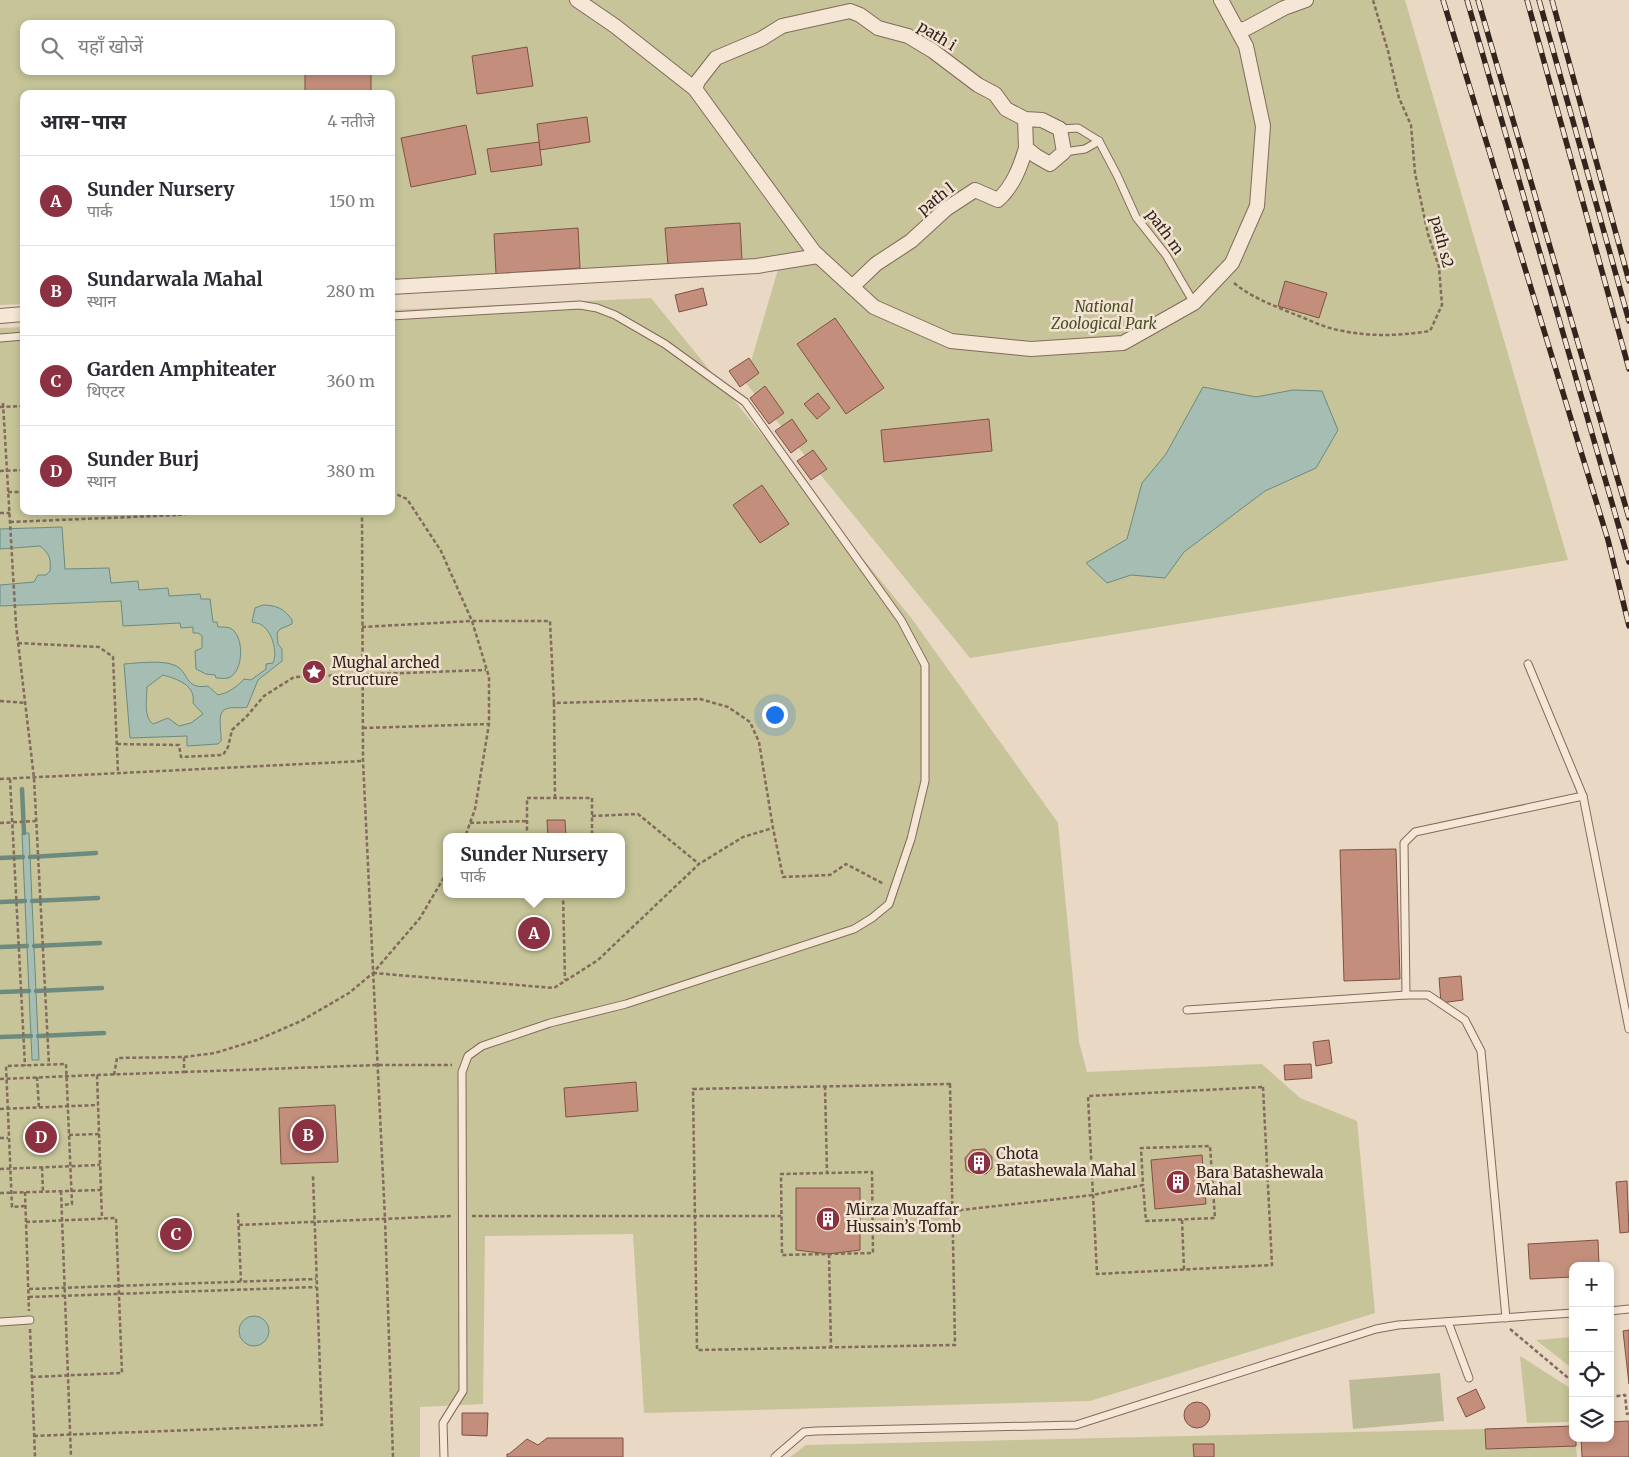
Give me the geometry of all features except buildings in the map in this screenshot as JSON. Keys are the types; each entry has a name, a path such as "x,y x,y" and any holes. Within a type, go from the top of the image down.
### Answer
{"street":[{"path":"577,0 615,26 695,89 818,256 874,307 951,340 1031,349 1123,343 1194,303 1232,263 1257,206 1263,126 1246,46 1222,0"},
{"path":"1238,31 1284,8 1306,0"},
{"name":"path i","path":"695,89 698,80 716,58 761,39 782,26 850,11 860,15 878,28 908,36 933,51 978,86 995,94 1006,109 1025,119 1042,120 1060,129"},
{"path":"1025,119 1026,148 1050,164 1064,152 1060,129"},
{"name":"path l","path":"852,287 876,264 911,241 946,209 975,190 998,200 1015,178 1021,166 1026,148"},
{"path":"395,287 757,266 818,256"},
{"path":"0,316 20,314"}],"lane":[{"path":"1060,129 1078,128 1099,141 1085,149 1064,152"},
{"name":"path m","path":"1099,141 1136,217 1166,254 1194,303"},
{"path":"395,316 580,305 597,308 615,315 666,344 745,402 901,620 925,665 925,782 911,839 889,904 872,918 854,928 626,1004 550,1023 482,1046 468,1056 462,1072 463,1391 443,1423 444,1457"},
{"path":"0,338 20,336"},
{"path":"1528,664 1582,796 1629,1029"},
{"path":"1406,994 1404,843 1410,836 1415,832 1582,796"},
{"path":"1187,1010 1428,994 1465,1020 1481,1051 1506,1318"},
{"path":"1614,1310 1629,1309"},
{"path":"775,1457 804,1432 1076,1425 1376,1329 1392,1326 1569,1313"},
{"path":"0,1322 30,1320"},
{"path":"1448,1322 1469,1378"}],"path":[{"name":"path s2","path":"1222,273 1247,294 1337,330 1381,336 1401,336 1430,331 1442,305 1438,267 1428,234 1416,181 1411,125 1399,98 1373,0"},
{"path":"20,406 2,405 18,642 34,778 49,1065"},
{"path":"0,471 20,470"},
{"path":"8,492 20,492"},
{"path":"395,494 407,500 441,551 472,621 489,677 490,724 475,809 466,833"},
{"path":"0,513 10,512"},
{"path":"10,522 141,515"},
{"path":"362,515 363,761 385,1219 392,1457"},
{"path":"362,627 472,621 550,621 554,703 555,798"},
{"path":"18,642 98,646 113,657 118,773"},
{"path":"117,744 179,745 181,757 223,755 228,747 232,730 264,696 294,677 486,670"},
{"path":"554,703 700,699 728,707 750,722 759,742 783,877 830,875 846,864 894,889"},
{"path":"0,701 26,703"},
{"path":"363,728 490,724"},
{"path":"0,779 363,761"},
{"path":"10,779 26,1066"},
{"path":"527,833 526,798 592,798 592,833"},
{"path":"592,816 638,814 699,864"},
{"path":"0,823 36,821"},
{"path":"470,823 527,821"},
{"path":"372,973 554,988 598,960 699,864 743,837 773,828"},
{"path":"114,1075 117,1058 184,1057 215,1053 266,1037 300,1021 349,993 372,973 420,918 443,879"},
{"path":"563,898 565,980"},
{"path":"184,1057 184,1072"},
{"path":"25,1206 12,1207 6,1066 66,1064 72,1204 62,1205"},
{"path":"0,1079 377,1066 464,1065"},
{"path":"97,1075 102,1219"},
{"path":"38,1077 38,1108"},
{"path":"950,1084 953,1210 955,1345 697,1350 692,1089 950,1084"},
{"path":"825,1086 827,1173"},
{"path":"1262,1088 1267,1176 1272,1265 1097,1274 1088,1096 1262,1088"},
{"path":"0,1109 98,1106"},
{"path":"69,1135 99,1134"},
{"path":"0,1138 9,1138"},
{"path":"1210,1146 1212,1179 1215,1218 1146,1221 1141,1148 1210,1146"},
{"path":"0,1169 100,1165"},
{"path":"42,1167 43,1192"},
{"path":"872,1172 873,1253 782,1255 781,1174 827,1173 872,1172"},
{"path":"34,1436 322,1425 312,1176"},
{"path":"1212,1179 1267,1176"},
{"path":"953,1210 1093,1195 1143,1185"},
{"path":"0,1193 101,1190"},
{"path":"61,1191 71,1457"},
{"path":"238,1213 241,1282"},
{"path":"239,1225 462,1216 781,1216"},
{"path":"26,1222 116,1218 119,1286 122,1373 32,1377"},
{"path":"1182,1220 1184,1270"},
{"path":"829,1254 831,1347"},
{"path":"28,1289 316,1279"},
{"path":"29,1297 316,1287"},
{"path":"1498,1318 1569,1379"},
{"path":"1614,1396 1625,1395 1627,1414 1629,1414"}],"green space":[{"name":"National Zoological Park","path":"0,0 1405,0 1568,560 970,658 745,382 781,259 395,282 395,90 20,90 20,304 0,305"},
{"path":"651,298 912,619 1058,823 1079,1042 1087,1072 1262,1064 1300,1098 1357,1121 1375,1313 1090,1401 644,1413 633,1234 485,1236 483,1404 420,1407 420,1457 0,1457 0,328 20,327 20,515 395,515 395,310"},
{"path":"1569,1337 1569,1366 1536,1340"},
{"path":"1520,1356 1569,1387 1569,1422 1527,1423"},
{"path":"1485,1429 1486,1449 1576,1446 1577,1457 790,1457 806,1445"}],"shaded area":[{"path":"1203,387 1256,397 1293,390 1322,391 1338,430 1316,468 1265,491 1184,552 1165,578 1131,575 1107,583 1086,563 1127,539 1142,483 1166,454"},
{"path":"62,527 65,569 109,568 111,583 138,581 139,590 168,588 169,596 200,594 201,599 210,599 213,622 217,622 218,627 230,628 238,638 241,654 240,662 233,675 227,678 216,678 215,675 206,674 196,669 195,651 202,648 202,636 198,633 193,633 193,627 181,628 180,623 123,626 121,601 0,606 0,585 34,582 38,575 46,575 50,571 50,560 48,554 40,546 0,549 0,529"},
{"path":"263,605 280,608 292,620 292,624 280,629 277,633 278,644 282,649 282,661 258,680 247,707 226,709 221,714 221,741 218,744 187,746 187,736 130,738 124,664 169,663 183,671 190,683 208,686 218,695 225,693 244,679 251,680 266,669 266,664 273,663 275,653 271,636 264,627 252,622 255,608","holes":["163,675 189,687 192,692 193,703 203,714 191,723 179,726 168,718 153,724 148,717 146,707 147,687"]},
{"path":"22,833 29,833 39,1060 32,1060"},
{"path":"254,1316 265,1320 269,1331 265,1342 254,1346 243,1342 239,1331 243,1320"},
{"path":"1440,1373 1444,1421 1353,1429 1349,1380"}],"waterway":[{"path":"22,789 24,833"},
{"path":"30,857 96,853"},
{"path":"0,858 23,857"},
{"path":"32,901 98,898"},
{"path":"0,902 25,901"},
{"path":"34,946 100,943"},
{"path":"0,947 27,946"},
{"path":"36,991 102,988"},
{"path":"0,992 29,991"},
{"path":"38,1036 104,1033"},
{"path":"0,1037 31,1036"}],"railway":[{"path":"1443,0 1608,540 1629,626"},
{"path":"1467,0 1629,562"},
{"path":"1478,0 1629,518"},
{"path":"1527,0 1629,369"},
{"path":"1539,0 1629,321"},
{"path":"1552,0 1629,281"}],"place":[{"name":"Mughal arched structure","path":"314,672"},
{"name":"Sunder Nursery","path":"534,933"},
{"name":"Sundarwala Mahal","path":"308,1135"},
{"name":"Sunder Burj","path":"41,1137"},
{"name":"Chota Batashewala Mahal","path":"979,1163"},
{"name":"Bara Batashewala Mahal","path":"1178,1182"},
{"name":"Mirza Muzaffar Hussain’s Tomb","path":"828,1219"},
{"name":"Garden Amphiteater","path":"176,1234"}]}
